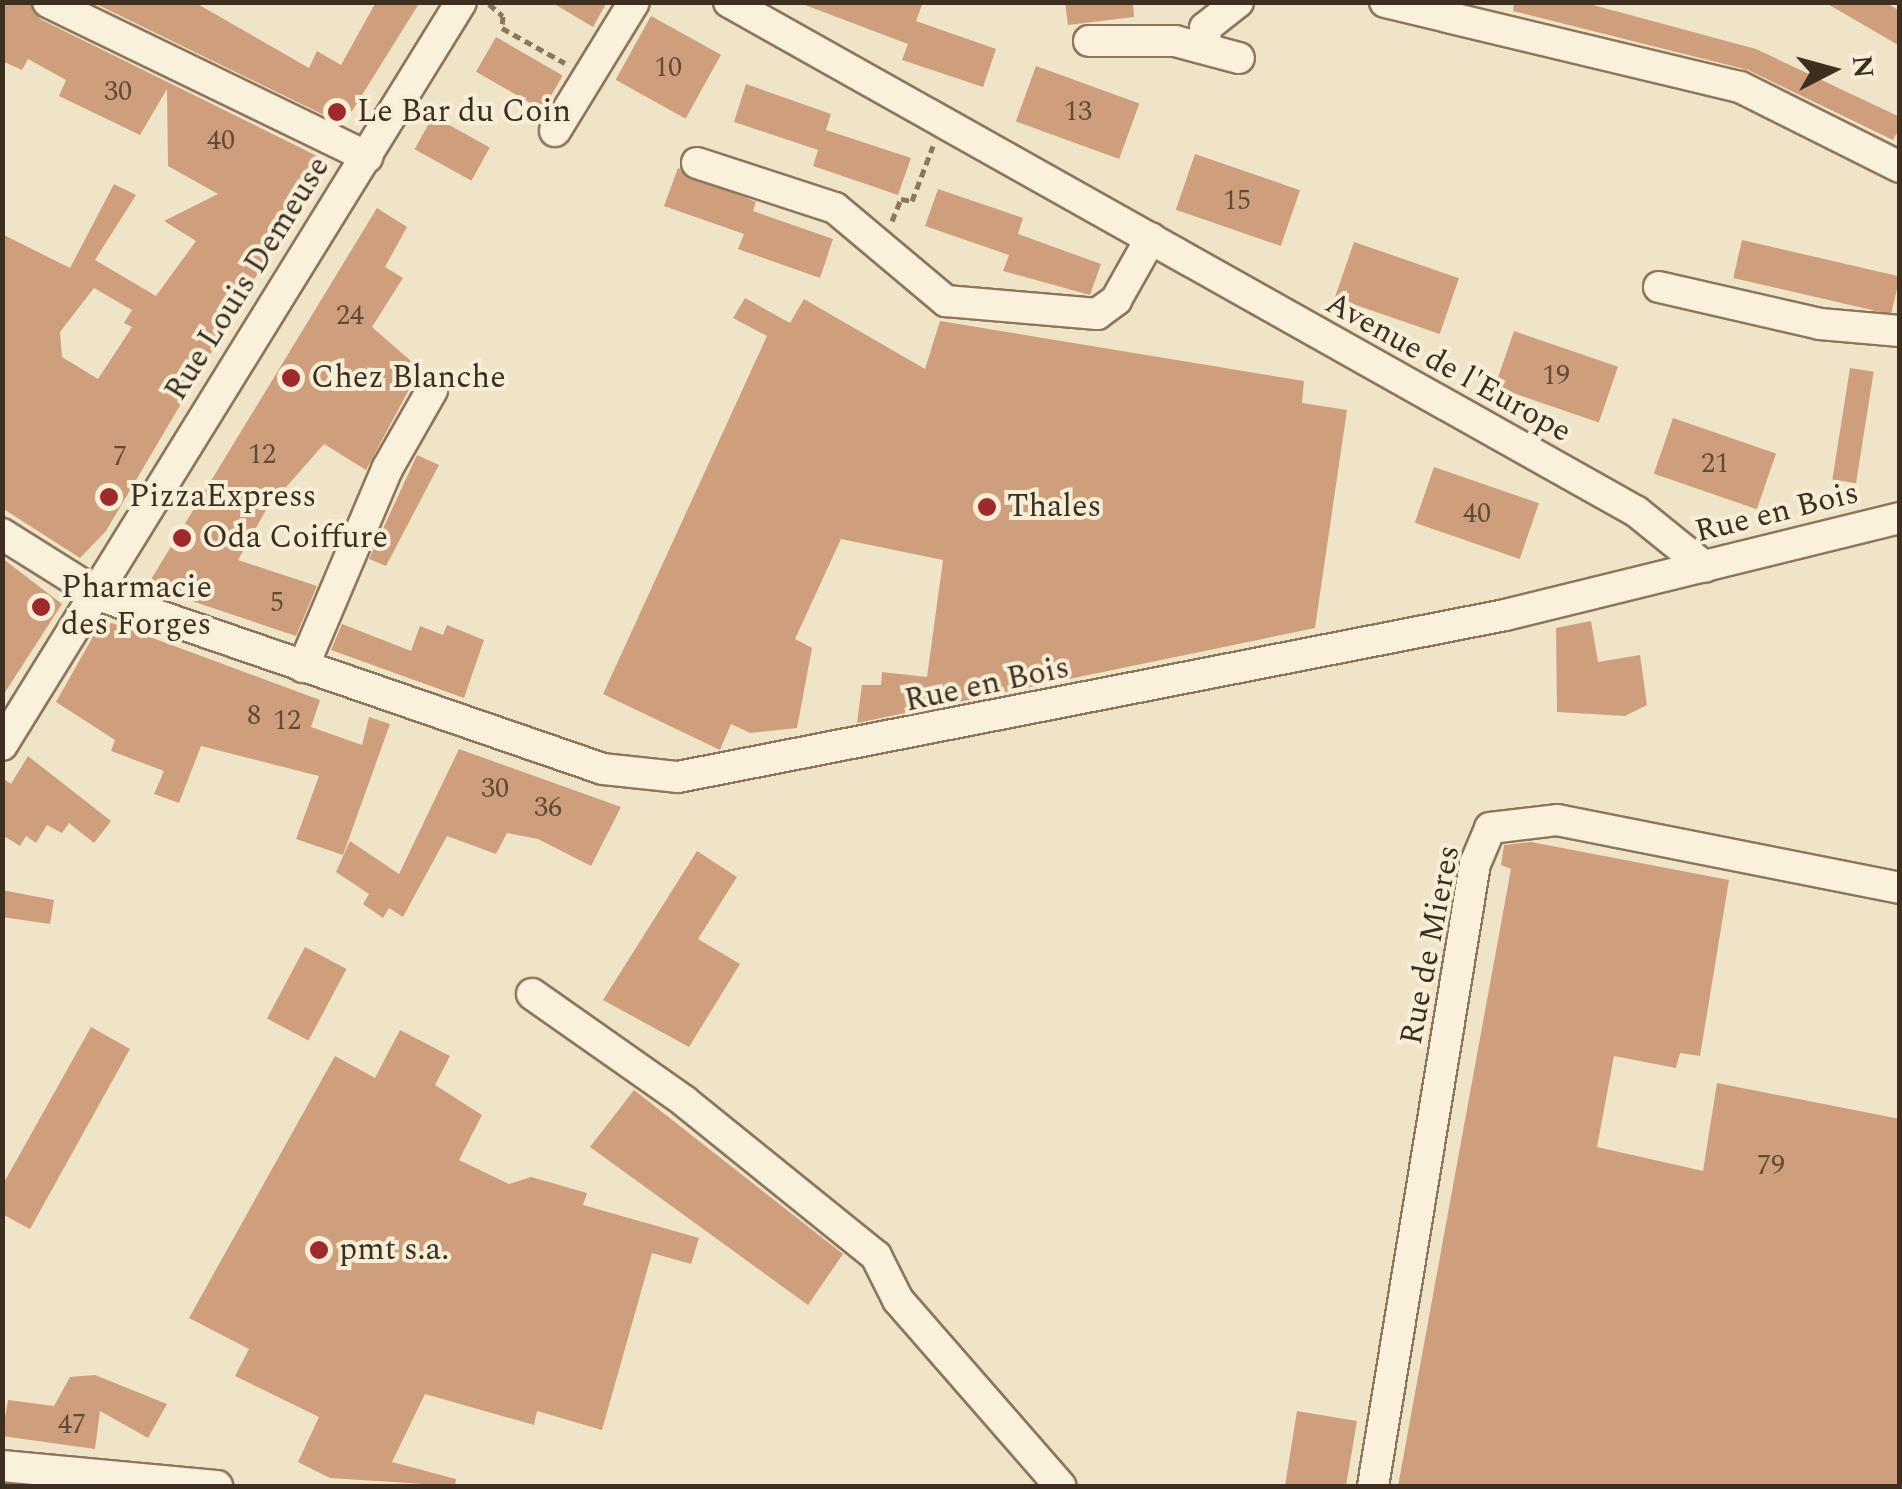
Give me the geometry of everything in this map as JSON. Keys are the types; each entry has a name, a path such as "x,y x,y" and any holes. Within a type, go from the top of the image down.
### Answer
{"street":[{"path":"48,2 367,157"},
{"name":"Rue Louis Demeuse","path":"2,745 101,596 236,358 367,157 461,2"},
{"path":"555,132 634,2"},
{"path":"1206,47 1205,28 1238,2"},
{"path":"1385,2 1740,87 1900,167"},
{"name":"Avenue de l'Europe","path":"742,6 1637,512 1705,566"},
{"path":"1089,40 1206,47 1239,58"},
{"path":"697,163 835,208 946,301 1097,314 1116,300 1151,238"},
{"path":"1659,287 1820,324 1900,331"},
{"path":"303,666 388,469 432,390"},
{"name":"Rue en Bois","path":"2,534 101,596 604,769 678,777 1505,615 1900,518"},
{"name":"Rue de Mieres","path":"1373,1486 1475,864 1490,828 1558,820 1900,888"},
{"path":"532,994 864,1245 898,1300 1060,1486"},
{"path":"2,1466 217,1486"}],"path":[{"path":"487,2 504,16 502,28 592,76"},
{"path":"882,247 942,122"}],"building":[{"path":"2,2 29,2 40,19 317,156 320,168 106,531 80,558 2,508 2,234 70,268 114,184 136,195 95,260 156,296 196,241 164,221 218,194 168,166 167,89 140,135 59,96 66,80 28,59 22,70 2,61","holes":["94,288 132,310 124,323 132,327 98,379 62,357 60,332"]},
{"path":"92,2 194,2 309,68 317,51 341,65 376,2 420,2 352,111 332,119"},
{"path":"551,2 607,2 593,27"},
{"path":"797,2 923,2 916,21 996,49 983,87 902,60 908,44"},
{"path":"1065,2 1133,2 1134,17 1068,25"},
{"path":"1514,2 1582,2 1756,49 1900,117 1900,128 1893,140 1748,70 1513,11"},
{"path":"1824,2 1885,2 1900,11 1900,46"},
{"path":"651,16 721,55 686,119 616,80"},
{"path":"496,37 563,75 543,110 476,72"},
{"path":"1036,66 1139,104 1119,159 1016,121"},
{"path":"746,84 831,114 826,130 911,158 898,195 813,166 818,150 734,122"},
{"path":"433,116 490,148 471,181 415,149"},
{"path":"1195,154 1300,190 1281,246 1176,210"},
{"path":"678,168 756,202 753,211 833,239 820,278 738,249 744,234 664,206"},
{"path":"938,189 1023,218 1018,234 1101,264 1090,295 1003,271 1009,255 925,226"},
{"path":"377,208 407,227 385,267 403,278 372,327 420,369 366,470 324,444 266,510 238,560 317,586 296,636 147,586"},
{"path":"1742,240 1900,276 1891,314 1733,278"},
{"path":"1354,242 1459,278 1440,334 1335,298"},
{"path":"745,298 790,323 804,299 925,369 940,321 1304,381 1302,403 1347,410 1315,628 857,723 862,685 881,685 882,672 927,677 943,560 841,539 795,639 812,648 797,728 750,733 731,724 720,750 603,694 767,336 733,318"},
{"path":"1514,331 1618,367 1599,423 1495,387"},
{"path":"1850,368 1874,372 1856,483 1832,480"},
{"path":"1673,418 1776,453 1757,509 1654,474"},
{"path":"417,455 439,465 386,566 369,559"},
{"path":"1434,467 1539,503 1520,559 1415,523"},
{"path":"2,558 62,604 2,697"},
{"path":"1591,621 1598,662 1640,655 1647,705 1625,716 1557,712 1556,628"},
{"path":"112,623 320,700 311,727 362,745 369,717 390,724 343,855 296,839 319,776 201,746 179,803 154,794 164,771 111,751 115,740 56,702 99,626"},
{"path":"342,624 411,651 420,626 443,635 447,625 484,640 464,698 331,650"},
{"path":"459,749 621,807 591,866 538,839 507,833 496,854 447,836 403,917 389,908 383,918 363,904 369,894 336,872 350,841 399,874"},
{"path":"28,756 111,821 94,843 69,823 62,833 47,825 36,843 26,836 20,846 2,835 2,778 11,784"},
{"path":"1531,842 1729,880 1700,1056 1680,1053 1676,1068 1614,1056 1597,1147 1703,1171 1717,1083 1900,1119 1900,1486 1398,1486 1511,869 1501,865 1504,845"},
{"path":"697,851 737,877 698,939 740,964 689,1047 603,1000"},
{"path":"2,890 54,900 50,924 2,917"},
{"path":"305,947 346,969 308,1041 267,1019"},
{"path":"91,1027 130,1049 30,1229 2,1214 2,1186"},
{"path":"400,1030 450,1056 435,1085 482,1115 459,1160 509,1184 531,1177 587,1193 583,1205 699,1238 691,1264 652,1253 602,1430 537,1411 534,1425 425,1394 392,1462 456,1479 455,1486 330,1478 298,1462 319,1417 235,1376 249,1349 189,1318 335,1056 375,1078"},
{"path":"634,1090 843,1254 808,1305 590,1147"},
{"path":"95,1375 167,1404 148,1438 100,1411 95,1449 2,1436 8,1400 54,1406 70,1377"},
{"path":"1297,1411 1357,1421 1346,1486 1285,1486"}],"place":[{"name":"Le Bar du Coin","path":"337,112"},
{"name":"Chez Blanche","path":"291,378"},
{"name":"PizzaExpress","path":"109,497"},
{"name":"Thales","path":"987,507"},
{"name":"Oda Coiffure","path":"182,538"},
{"name":"Pharmacie des Forges","path":"41,607"},
{"name":"pmt s.a.","path":"319,1250"}]}
